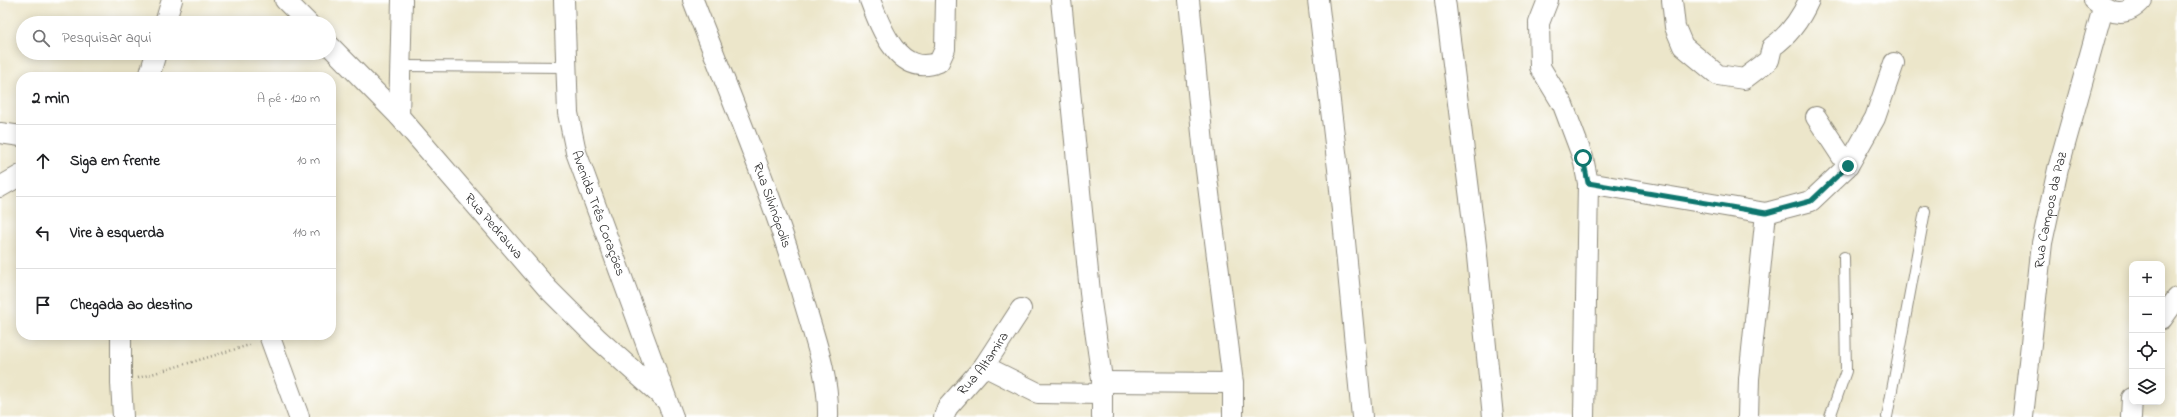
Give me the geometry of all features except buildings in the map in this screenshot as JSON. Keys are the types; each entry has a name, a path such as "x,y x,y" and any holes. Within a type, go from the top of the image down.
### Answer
{"street":[{"path":"167,16 172,0"},
{"path":"286,0 301,16"},
{"path":"399,116 402,0"},
{"name":"Avenida Três Corações","path":"564,0 568,113 576,152 670,409"},
{"name":"Rua Silvinópolis","path":"693,0 789,250 824,372 828,401 828,417"},
{"path":"870,0 890,43 902,57 915,63 929,66 939,62 945,49 946,0"},
{"path":"1061,0 1091,302 1102,388 1102,417"},
{"path":"1189,0 1204,154 1233,383 1233,417"},
{"path":"1318,0 1338,169 1362,417"},
{"path":"1445,0 1476,246 1493,417"},
{"path":"1548,0 1539,23 1540,68 1563,105 1583,158 1588,183 1584,417"},
{"path":"1672,0 1675,27 1683,46 1718,75 1744,79 1769,60 1772,47 1782,40 1799,18 1809,0"},
{"path":"2099,4 2118,13 2135,8 2142,0"},
{"name":"Rua Campos da Paz","path":"2023,417 2042,242 2058,169 2099,4"},
{"name":"Rua Pedrauva","path":"336,52 399,116 548,289 670,409"},
{"path":"150,72 154,60"},
{"path":"1588,183 1766,213 1811,201 1848,166 1875,118 1894,63"},
{"path":"1816,117 1848,166"},
{"path":"0,133 16,135"},
{"path":"0,187 16,178"},
{"path":"1748,417 1749,379 1766,213"},
{"path":"2165,315 2177,298"},
{"name":"Rua Altamira","path":"944,417 948,408 984,366 1021,309"},
{"path":"121,340 123,417"},
{"path":"271,340 299,417"},
{"path":"984,366 1038,393 1102,388 1233,383"},
{"path":"2130,417 2131,405"}],"lane":[{"path":"400,66 567,67"},
{"path":"1887,417 1925,211"},
{"path":"1830,417 1846,371 1844,257"}],"path":[{"path":"121,383 260,340"}],"route":[{"path":"1583,158 1588,183 1766,213 1794,207 1811,201 1848,166"}]}
